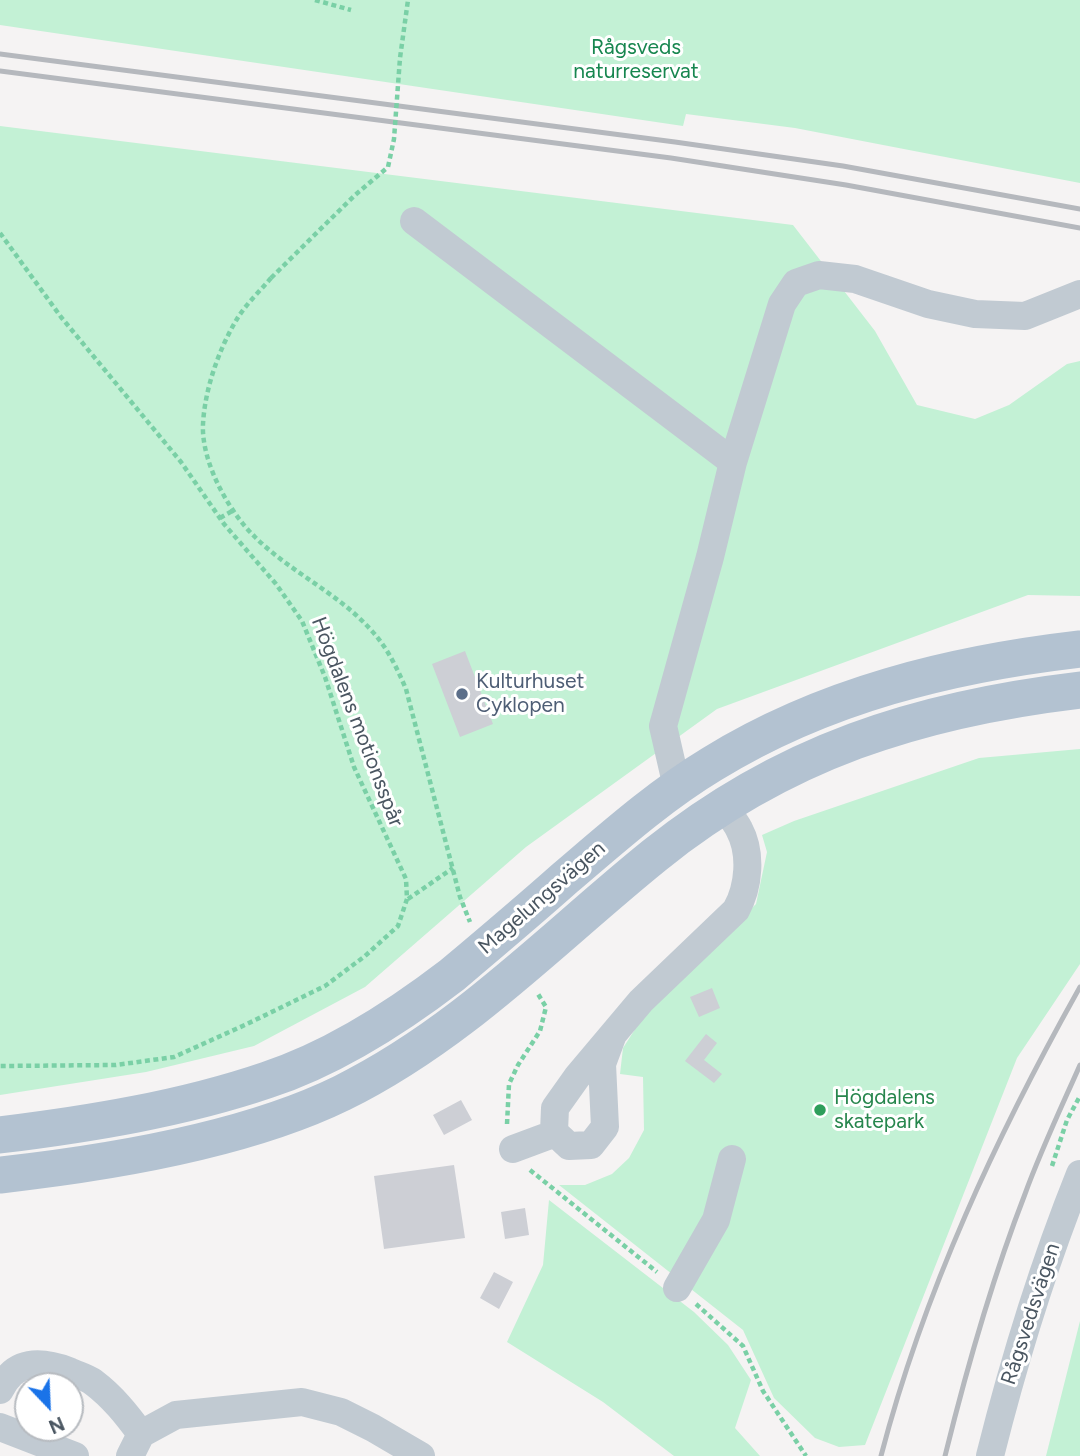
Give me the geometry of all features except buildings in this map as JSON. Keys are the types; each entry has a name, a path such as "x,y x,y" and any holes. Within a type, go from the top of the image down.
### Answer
{"main road":[{"name":"Magelungsvägen","path":"0,1135 55,1128 206,1097 269,1080 349,1044 452,975 602,846 677,788 712,764 760,737 859,695 929,675 991,661 1080,649"},
{"name":"Magelungsvägen","path":"0,1175 140,1154 255,1126 341,1094 442,1034 519,972 657,853 723,806 813,758 898,725 987,703 1080,690"}],"street":[{"path":"414,221 733,463"},
{"path":"677,788 663,726 733,463 782,304 796,283 818,275 855,279 928,304 975,314 1013,316 1025,316 1080,294"},
{"path":"612,1037 602,1064 605,1127 591,1145 569,1146 556,1133 555,1108 577,1077 641,1001 736,910 744,897 748,854 739,829 723,806"},
{"path":"513,1149 556,1133"},
{"path":"677,1288 716,1220 732,1159"},
{"name":"Rågsvedsvägen","path":"990,1456 1012,1368 1041,1277 1080,1174"},
{"path":"0,1391 16,1370 35,1363 55,1366 89,1379 125,1412 136,1445 176,1415 302,1402 341,1412 421,1456"},
{"path":"11,1439 75,1456"}],"path":[{"path":"315,0 351,10"},
{"path":"408,0 400,58 394,139 388,167 355,195 271,278 237,318 214,369 203,425 210,464 224,497 254,537 341,603 371,630 392,658 406,689 466,917 479,935 491,942"},
{"name":"Högdalens motionsspår","path":"0,233 61,317 181,463 220,518 276,584 302,621 326,677 355,767 406,879 407,899"},
{"path":"220,518 234,510"},
{"path":"0,1066 116,1065 174,1057 325,986 365,956 398,926 407,899 453,868"},
{"path":"519,972 535,989 546,1007 540,1031 509,1084 507,1125 515,1157 677,1288 743,1346 762,1391 806,1456"}],"green space":[{"name":"Rågsveds naturreservat","path":"0,0 1080,0 1080,183 795,128 686,114 683,126 0,25"},
{"path":"0,126 793,225 875,331 917,405 975,419 1009,405 1067,364 1080,361 1080,596 1028,595 717,709 526,847 365,987 254,1046 146,1072 0,1095"},
{"name":"Högdalens skatepark","path":"1080,749 1080,964 1017,1058 865,1445 839,1447 815,1438 774,1398 743,1330 559,1185 585,1185 612,1174 629,1158 644,1130 643,1077 620,1074 623,1048 646,1012 756,904 767,852 762,835 794,821 979,758"},
{"path":"549,1200 694,1312 728,1345 751,1380 735,1428 760,1456 674,1456 603,1402 507,1342 543,1265"},
{"path":"1080,1321 1080,1456 1046,1456"}],"railway":[{"path":"0,54 843,166 1080,209"},
{"path":"0,71 671,158 846,185 1080,228"},
{"path":"881,1456 919,1334 965,1215 1020,1100 1080,987"},
{"path":"945,1456 971,1356 1013,1226 1080,1065"}],"place":[{"name":"Kulturhuset Cyklopen","path":"462,694"},
{"name":"Högdalens skatepark","path":"820,1110"}]}
